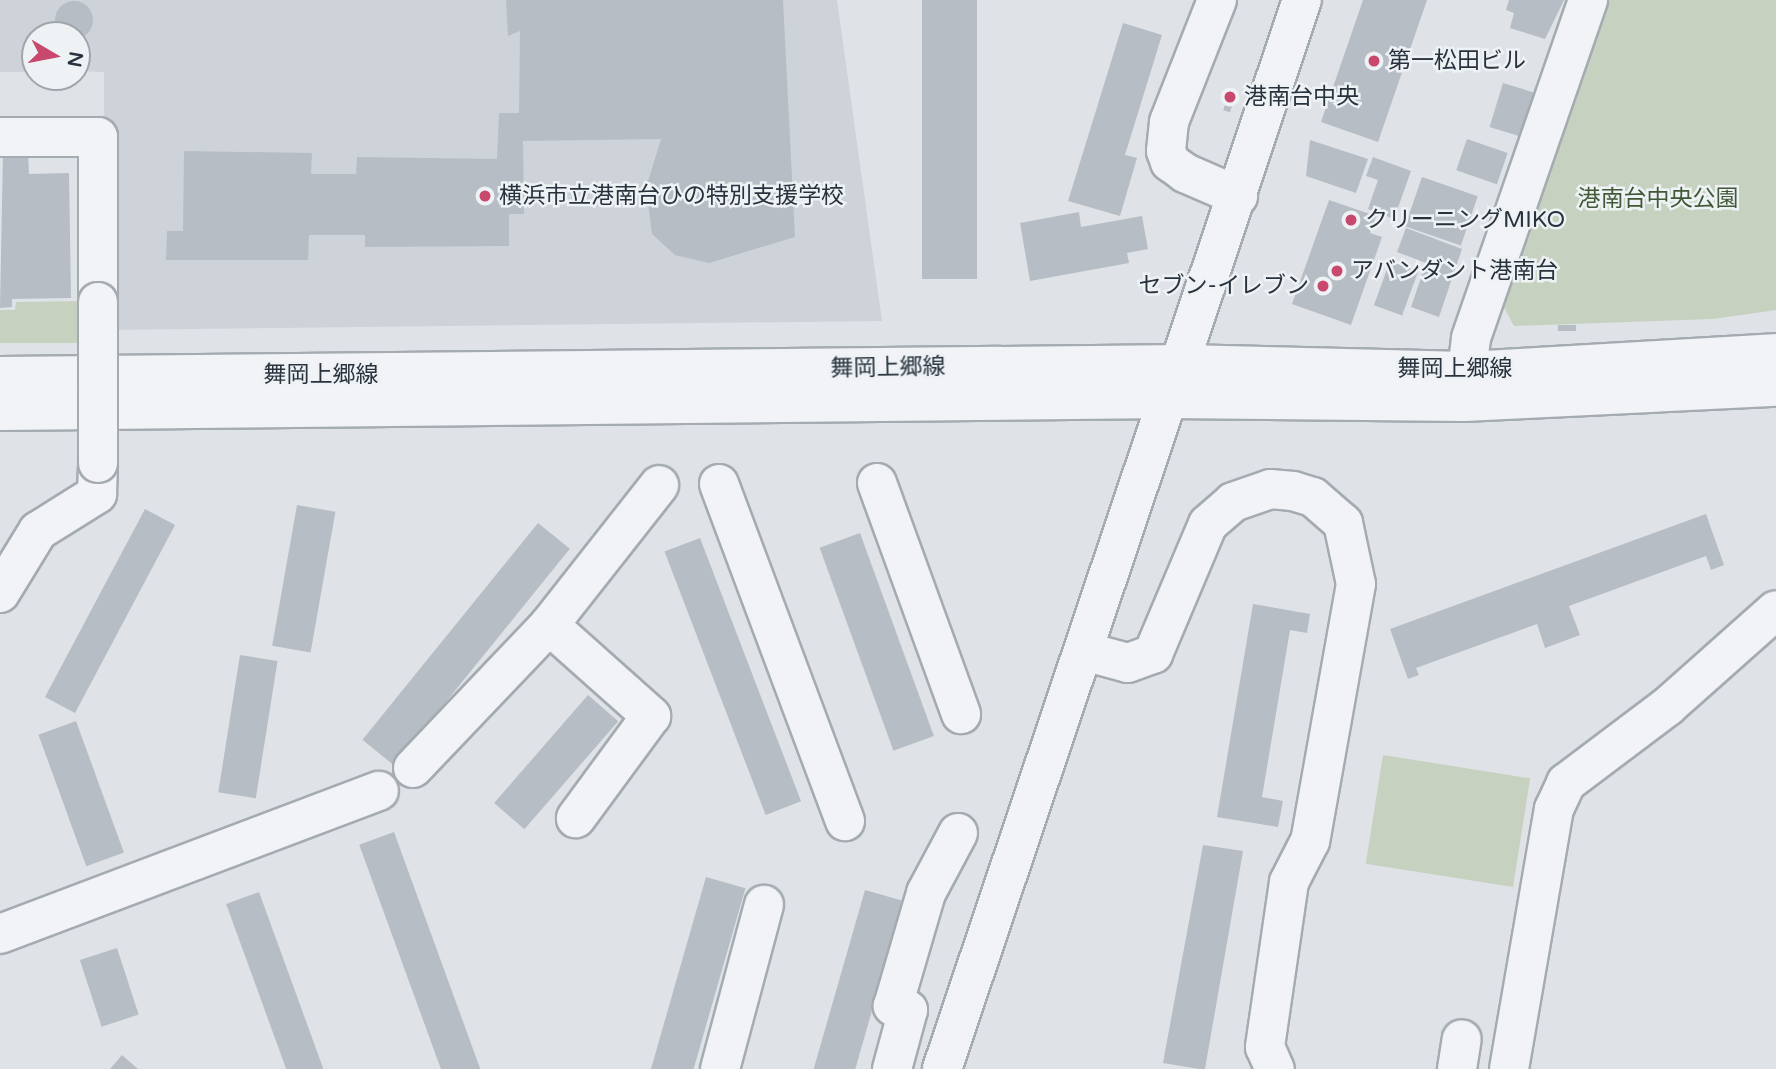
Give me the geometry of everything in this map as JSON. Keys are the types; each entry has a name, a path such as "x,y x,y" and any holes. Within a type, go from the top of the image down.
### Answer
{"street":[{"path":"1217,0 1168,122 1166,150 1170,162 1185,173 1238,196"},
{"path":"942,1069 1066,696 1087,652 1169,399 1184,364 1302,0"},
{"path":"1465,387 1471,338 1588,0"},
{"path":"0,137 98,137 97,494 38,531 0,593"},
{"name":"舞岡上郷線","path":"0,376 1184,364 1465,387 1776,353"},
{"name":"舞岡上郷線","path":"0,411 1169,399 1465,387 1776,387"},
{"path":"877,483 961,714"},
{"path":"719,484 845,821"},
{"path":"413,768 549,625 659,485"},
{"path":"1087,652 1128,663 1153,654 1208,524 1233,502 1270,489 1293,491 1313,497 1343,523 1356,584 1310,841 1289,882 1265,1047 1275,1069"},
{"path":"1509,1069 1554,809 1566,783 1668,706 1776,610"},
{"path":"549,625 651,716 576,818"},
{"path":"0,934 380,791"},
{"path":"892,1069 908,1010 893,1006 926,893 958,833"},
{"path":"720,1069 764,905"}],"shaded area":[{"name":"横浜市立港南台ひの特別支援学校","path":"0,0 837,0 882,321 105,330 104,72 91,72 91,21 21,21 21,72 0,72"}],"green space":[{"name":"港南台中央公園","path":"1604,0 1776,0 1776,310 1713,319 1514,326 1499,298"},
{"path":"87,301 87,343 0,343 0,310 15,310 16,302"},
{"path":"1383,755 1530,778 1513,887 1366,864"}],"building":[{"path":"506,0 783,0 795,237 709,263 675,255 652,234 646,188 661,139 523,141 524,214 509,214 509,246 365,247 365,235 309,235 308,260 166,260 167,231 183,231 184,151 312,153 311,174 356,174 357,157 497,159 499,113 519,113 520,31 508,36"},
{"path":"922,0 977,0 977,279 922,279"},
{"name":"第一松田ビル","path":"1363,0 1427,0 1378,142 1321,122"},
{"path":"1509,0 1564,0 1545,39 1510,28 1514,13 1506,10"},
{"path":"74,1 87,7 93,20 91,27 91,21 55,20 61,7"},
{"path":"1123,23 1162,35 1125,155 1137,158 1120,216 1068,201"},
{"path":"1503,83 1540,94 1527,138 1490,127"},
{"path":"1228,94 1235,96 1230,112 1223,110"},
{"path":"1467,139 1508,153 1497,184 1456,170"},
{"path":"1310,140 1368,159 1356,193 1306,176"},
{"path":"3,152 28,152 29,174 69,173 71,298 12,299 12,307 0,308"},
{"path":"1373,157 1411,171 1394,219 1368,209 1378,180 1366,176"},
{"path":"1422,177 1478,196 1461,245 1405,226"},
{"name":"アバンダント港南台","path":"1329,200 1376,216 1370,233 1382,237 1351,325 1292,304"},
{"path":"1079,212 1081,227 1142,216 1148,249 1127,253 1129,263 1030,281 1020,223"},
{"path":"1406,228 1462,249 1439,317 1411,307 1426,263 1397,252"},
{"path":"1390,261 1418,271 1402,315 1374,305"},
{"path":"1558,325 1576,325 1576,331 1558,331"},
{"path":"297,505 335,512 311,653 272,646"},
{"path":"145,509 175,525 75,713 45,697"},
{"path":"1706,514 1724,565 1711,570 1706,556 1569,606 1580,635 1545,648 1537,624 1416,668 1419,675 1408,679 1390,629"},
{"path":"538,523 570,549 394,766 362,740"},
{"path":"860,533 934,736 893,751 820,548"},
{"path":"700,538 801,801 766,815 665,552"},
{"path":"1253,604 1310,614 1307,633 1290,630 1262,797 1283,801 1278,827 1217,817"},
{"path":"240,655 278,661 256,798 218,792"},
{"path":"588,695 618,721 524,829 494,803"},
{"path":"76,721 124,853 86,866 38,735"},
{"path":"394,832 480,1069 441,1069 359,845"},
{"path":"1203,845 1243,851 1205,1069 1199,1069 1163,1063"},
{"path":"706,877 745,888 694,1069 651,1069"},
{"path":"865,890 903,901 855,1069 814,1069"},
{"path":"259,892 323,1069 286,1069 226,904"},
{"path":"117,948 139,1015 102,1027 80,960"},
{"path":"122,1055 138,1069 110,1069"}],"place":[{"name":"第一松田ビル","path":"1374,61"},
{"name":"港南台中央","path":"1230,97"},
{"name":"横浜市立港南台ひの特別支援学校","path":"485,196"},
{"name":"クリーニングMIKO","path":"1351,220"},
{"name":"アバンダント港南台","path":"1337,271"},
{"name":"セブン-イレブン","path":"1323,286"}]}
